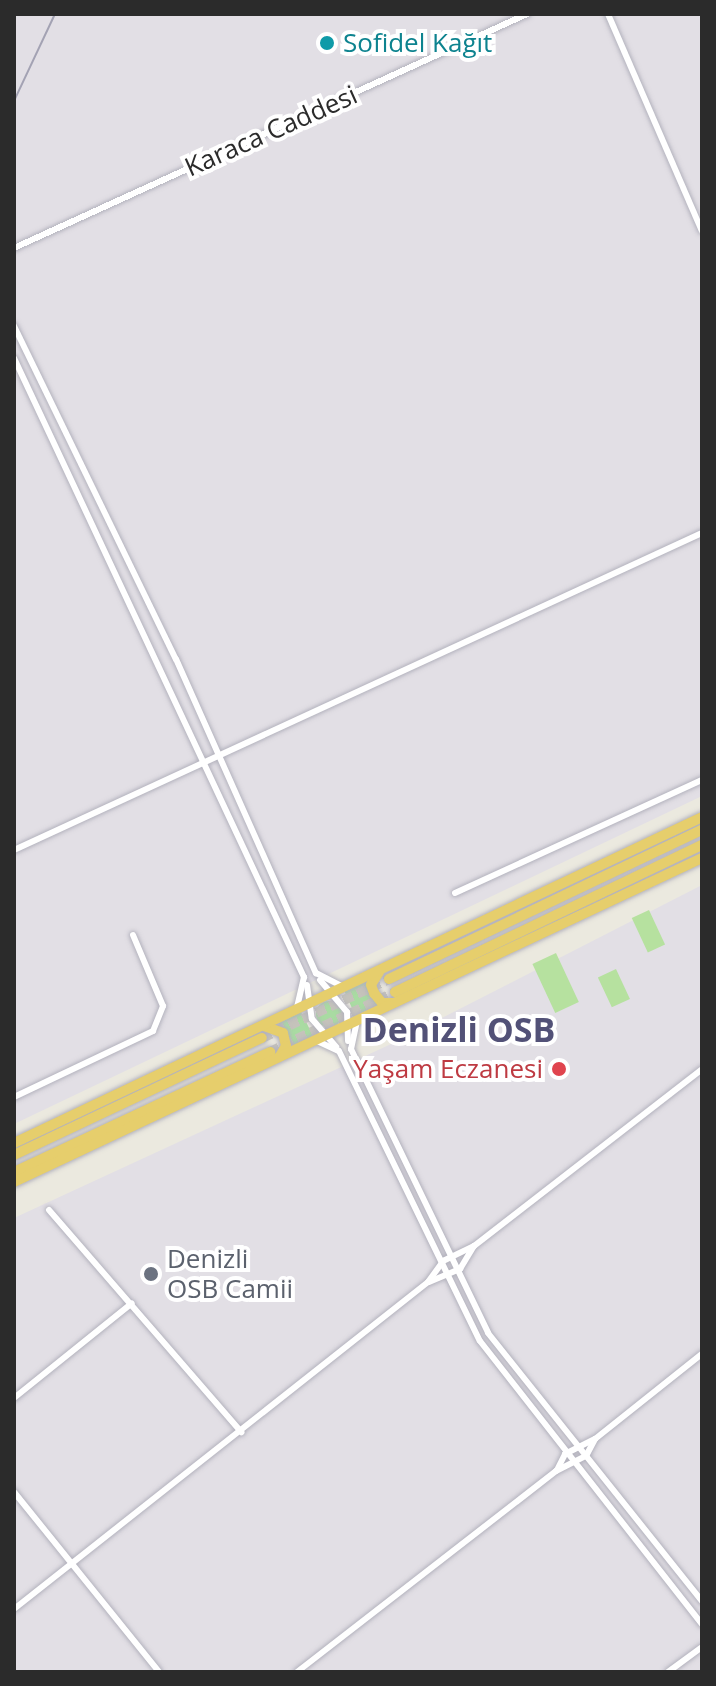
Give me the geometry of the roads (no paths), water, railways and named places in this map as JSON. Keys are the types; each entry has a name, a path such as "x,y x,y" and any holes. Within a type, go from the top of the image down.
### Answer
{"highway":[{"path":"14,1143 702,817"},
{"path":"389,979 702,830"},
{"path":"14,1172 274,1054 357,1021 396,997 702,845"},
{"path":"380,970 371,985 382,1003 702,858"},
{"path":"14,1182 286,1046 283,1033 263,1026"},
{"path":"14,1155 262,1038"}],"street":[{"name":"Karaca Caddesi","path":"14,248 527,14"},
{"path":"608,14 702,231"},
{"path":"14,326 220,756 316,973 329,995 344,1005 344,1027 351,1049 460,1269 488,1333 702,1601"},
{"path":"14,358 207,761 304,977 313,1003 312,1019 339,1051 480,1341 565,1454 702,1624"},
{"path":"14,850 702,533"},
{"path":"455,893 702,780"},
{"path":"14,1097 153,1031 163,1006 133,935"},
{"path":"316,973 332,985 346,987"},
{"path":"295,1011 304,994 304,977"},
{"path":"351,1049 357,1021"},
{"path":"315,1040 339,1051"},
{"path":"14,1609 428,1282 443,1261 474,1246 702,1069"},
{"path":"49,1210 241,1432"},
{"path":"428,1282 460,1269 474,1246"},
{"path":"14,1398 132,1303"},
{"path":"556,1471 565,1454 577,1445 595,1439 702,1354"},
{"path":"297,1672 556,1471 574,1465 586,1456 595,1439"},
{"path":"14,1492 159,1672"},
{"path":"668,1672 700,1648 702,1641"}],"tunnel":[{"path":"262,1038 389,979"},
{"path":"270,1052 395,992"}],"railway":[{"path":"14,101 55,14"}],"place":[{"name":"Sofidel Kağıt","path":"327,43"},
{"name":"Yaşam Eczanesi","path":"559,1069"},
{"name":"Denizli OSB Camii","path":"151,1274"}],"district":[{"name":"Denizli OSB","path":"459,1030"}]}
